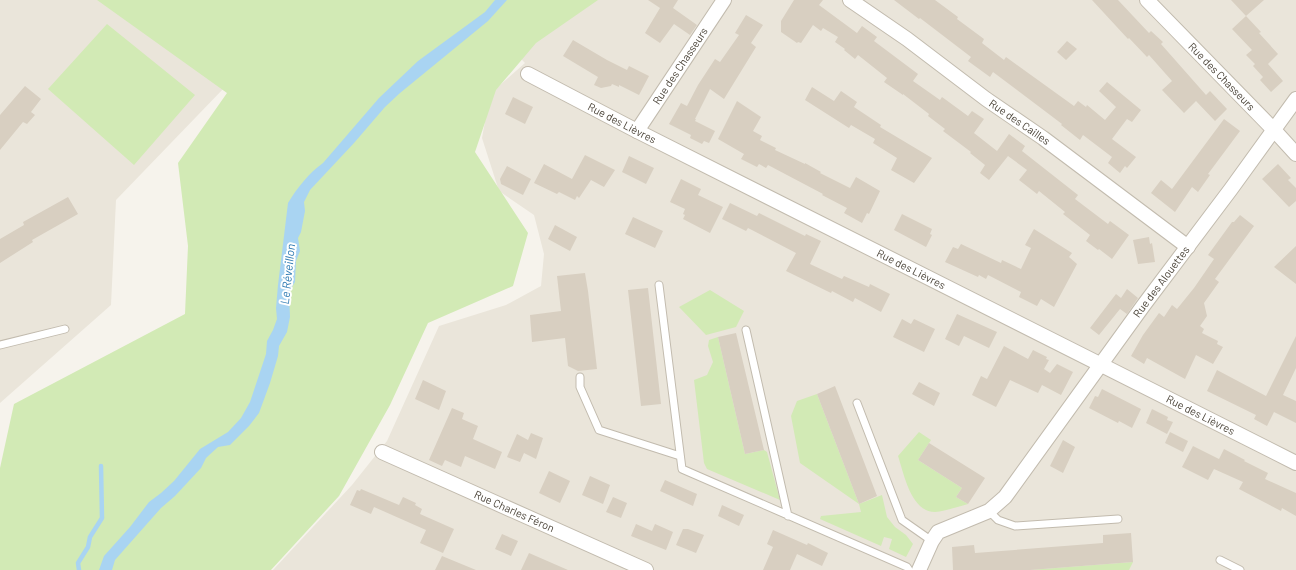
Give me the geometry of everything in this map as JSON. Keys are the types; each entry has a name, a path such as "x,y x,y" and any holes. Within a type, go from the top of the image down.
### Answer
{"street":[{"name":"Rue des Chasseurs","path":"637,132 724,0"},
{"name":"Rue des Cailles","path":"850,0 907,39 986,99 1042,138 1188,246"},
{"name":"Rue des Chasseurs","path":"1147,0 1296,154"},
{"name":"Rue des Lièvres","path":"528,74 637,132 1296,463"},
{"name":"Rue des Alouettes","path":"989,512 1005,497 1143,306 1296,99"},
{"name":"Rue Charles Féron","path":"382,452 646,570"},
{"path":"919,570 932,541 938,532 989,512"}],"lane":[{"path":"659,285 682,469 907,567 909,570"},
{"path":"0,345 65,329"},
{"path":"746,330 788,516"},
{"path":"580,377 580,387 599,430 680,456"},
{"path":"857,403 902,520 932,541"},
{"path":"989,512 998,520 1015,526 1118,519"},
{"path":"1220,560 1240,570"}],"shaded area":[{"path":"0,0 120,0 224,88 116,200 111,305 0,403"},
{"path":"517,0 1296,0 1296,570 273,570 352,485 387,441 439,326 506,305 541,286 544,254 534,215 499,191 482,138 490,94 525,63 490,27"}],"green space":[{"path":"97,0 598,0 536,43 496,90 475,152 528,233 513,286 428,323 390,405 339,496 271,570 0,570 0,468 14,404 185,314 188,246 178,163 227,93"},
{"path":"107,24 195,95 134,165 48,89"},
{"path":"710,290 744,311 736,327 706,335 679,307"},
{"path":"718,337 745,454 764,450 767,452 780,500 707,469 704,463 694,380 707,375 713,362 708,346 709,340"},
{"path":"817,394 859,504 800,463 791,416 797,401"},
{"path":"919,432 931,440 918,460 962,488 956,497 968,504 935,512 920,506 914,499 906,482 898,456"},
{"path":"882,495 887,517 895,527 906,535 913,544 906,557 889,549 892,539 884,537 881,546 820,519 821,516 861,512 859,504"},
{"path":"1133,562 1129,570 1030,570"}],"water":[{"name":"Le Réveillon","path":"495,0 507,0 488,21 385,107 310,190 304,202 305,211 301,232 298,238 300,251 296,261 295,282 289,292 290,317 287,332 279,346 278,356 270,383 259,413 249,426 230,445 218,447 206,458 201,468 175,496 161,508 115,560 112,570 99,570 104,556 130,527 149,502 174,481 200,449 228,432 241,418 250,402 266,354 267,341 277,319 276,308 278,285 288,203 295,192 308,176 323,163 379,98 418,61 485,12"}],"building":[{"path":"648,0 678,0 673,8 697,25 690,35 674,24 660,43 645,33 660,8"},
{"path":"794,0 823,0 819,5 857,33 862,26 877,37 874,41 918,74 913,81 940,100 942,97 968,116 972,111 984,119 974,133 997,151 1009,134 1025,146 1022,151 1078,195 1075,199 1108,224 1110,221 1129,235 1112,259 1086,241 1090,235 1063,214 1065,212 1039,191 1037,194 1019,180 1027,170 1008,156 989,180 980,173 985,165 970,153 971,152 943,131 945,129 928,116 929,114 903,94 884,82 887,78 858,55 855,59 844,50 845,49 835,42 838,37 823,28 821,31 813,25 801,43 797,43 781,32 781,21"},
{"path":"894,0 935,0 984,39 982,43 1004,60 1006,57 1074,106 1078,101 1086,107 1087,105 1105,120 1116,107 1099,91 1107,82 1141,110 1132,122 1127,119 1112,139 1136,157 1127,168 1125,166 1120,173 1108,163 1112,157 1083,135 1080,140 1061,125 1062,124 993,72 990,77 968,61 971,57"},
{"path":"1092,0 1118,0 1149,33 1151,31 1163,42 1161,44 1206,95 1210,91 1227,109 1215,121 1196,101 1184,113 1162,90 1172,81 1149,55 1147,57 1129,38 1128,39"},
{"path":"1231,0 1264,0 1246,16"},
{"path":"746,15 763,25 751,43 756,47 724,99 710,89 695,121 715,131 709,143 704,141 702,144 690,138 691,135 669,124 681,103 687,106 698,85 715,59 720,62 739,35 735,33"},
{"path":"1246,16 1278,54 1268,64 1283,81 1271,92 1260,80 1263,77 1253,66 1255,64 1246,55 1252,50 1232,29"},
{"path":"573,40 627,70 629,66 649,76 639,95 619,85 619,87 612,84 611,86 601,88 594,85 598,77 563,56"},
{"path":"1067,41 1077,49 1066,60 1057,52"},
{"path":"25,86 41,99 31,112 35,115 27,124 23,122 0,150 0,115"},
{"path":"812,87 834,101 841,91 857,102 854,107 881,125 880,127 932,158 914,183 891,170 897,158 873,143 875,139 851,125 849,128 805,100"},
{"path":"513,97 533,107 525,124 505,114"},
{"path":"737,101 761,117 753,131 762,136 760,140 776,148 775,150 805,163 821,172 820,173 850,188 856,177 880,191 869,214 867,213 862,223 844,213 847,208 822,195 823,194 768,165 766,168 759,164 757,167 741,159 744,154 718,139"},
{"path":"1224,119 1240,131 1208,174 1210,175 1198,192 1192,187 1175,212 1151,193 1161,180 1172,189"},
{"path":"585,155 615,170 604,187 591,180 579,198 577,196 575,200 559,192 557,194 534,183 544,164 572,179"},
{"path":"629,156 654,168 646,184 622,172"},
{"path":"1278,164 1291,178 1288,180 1296,188 1296,201 1289,207 1262,179"},
{"path":"507,166 531,179 523,195 501,184 500,179"},
{"path":"681,179 701,189 698,195 723,207 710,233 683,219 685,209 670,202"},
{"path":"68,197 78,214 32,240 33,242 0,263 0,239 24,225 23,222"},
{"path":"730,203 757,216 759,213 805,236 806,234 821,241 810,264 842,279 844,276 869,287 870,284 890,294 881,312 855,298 853,302 786,271 796,253 748,228 746,231 722,219"},
{"path":"902,214 932,229 930,234 932,235 926,247 894,230"},
{"path":"1240,215 1254,226 1215,279 1219,282 1204,303 1207,316 1200,326 1204,329 1202,333 1218,341 1217,344 1223,347 1213,364 1196,355 1185,379 1147,358 1144,364 1131,356 1143,335 1159,313 1164,317 1172,305 1177,309 1194,288 1214,259 1208,255 1232,222 1234,222"},
{"path":"633,217 663,231 655,248 625,234"},
{"path":"555,225 577,237 570,251 548,239"},
{"path":"1034,229 1072,253 1069,257 1077,264 1054,307 1041,299 1037,306 1019,297 1021,292 988,275 986,279 979,275 978,277 945,262 953,247 958,249 961,244 1001,263 1002,260 1021,269 1031,248 1025,245"},
{"path":"1149,237 1150,244 1152,243 1155,262 1138,264 1133,240"},
{"path":"1296,246 1296,284 1274,267"},
{"path":"585,273 597,369 578,371 568,366 565,338 532,342 530,315 561,311 557,276"},
{"path":"648,288 661,404 641,406 628,290"},
{"path":"1127,289 1138,298 1127,314 1120,309 1099,335 1090,328 1116,294 1121,298"},
{"path":"957,314 997,332 989,348 964,336 959,346 945,339"},
{"path":"902,319 911,324 914,319 935,329 924,352 893,337"},
{"path":"736,333 764,450 745,454 718,337"},
{"path":"1296,336 1296,368 1283,395 1296,401 1296,423 1274,412 1267,426 1254,419 1256,415 1207,391 1217,370 1266,396"},
{"path":"1004,346 1028,359 1033,350 1047,357 1046,359 1049,360 1044,369 1050,373 1057,364 1073,372 1061,395 1042,385 1038,393 1010,380 996,407 972,395 981,376 987,379"},
{"path":"423,380 446,391 439,410 415,399"},
{"path":"919,382 940,393 934,406 912,394"},
{"path":"835,386 877,496 859,504 817,394"},
{"path":"1102,389 1141,409 1132,428 1119,421 1118,423 1089,408 1095,396 1098,397"},
{"path":"452,408 464,413 462,419 478,426 473,439 502,452 495,469 465,456 461,467 445,460 442,466 429,460"},
{"path":"1152,409 1168,417 1167,420 1173,422 1167,434 1146,423"},
{"path":"1170,432 1188,441 1183,452 1165,443"},
{"path":"531,433 543,438 536,459 524,453 520,462 507,457 517,434 528,440"},
{"path":"1063,440 1075,447 1063,473 1050,466"},
{"path":"929,443 985,478 968,504 956,497 962,488 918,460"},
{"path":"1193,446 1219,459 1224,449 1268,473 1265,479 1296,493 1296,516 1282,508 1281,511 1239,489 1243,482 1214,469 1208,480 1182,467"},
{"path":"549,471 570,481 560,503 539,493"},
{"path":"590,476 610,485 603,504 582,495"},
{"path":"665,480 697,494 693,506 660,491"},
{"path":"361,489 399,505 403,497 416,503 415,505 422,509 420,514 454,529 443,553 420,543 426,530 374,507 371,514 350,505 357,490 360,491"},
{"path":"613,497 627,503 621,518 606,512"},
{"path":"722,505 744,515 739,526 718,516"},
{"path":"636,524 652,531 655,524 673,532 666,550 631,536"},
{"path":"683,529 688,529 704,535 696,553 676,545"},
{"path":"773,530 807,545 808,543 828,553 822,566 797,554 790,570 763,570 773,547 767,544"},
{"path":"1131,533 1133,562 1030,570 953,570 952,547 974,545 975,553 1103,543 1103,535"},
{"path":"502,534 518,541 511,556 495,549"},
{"path":"529,553 568,570 521,570"},
{"path":"442,556 476,570 435,570"}],"waterway":[{"path":"79,570 78,563 88,547 90,537 102,518 101,466"}]}
